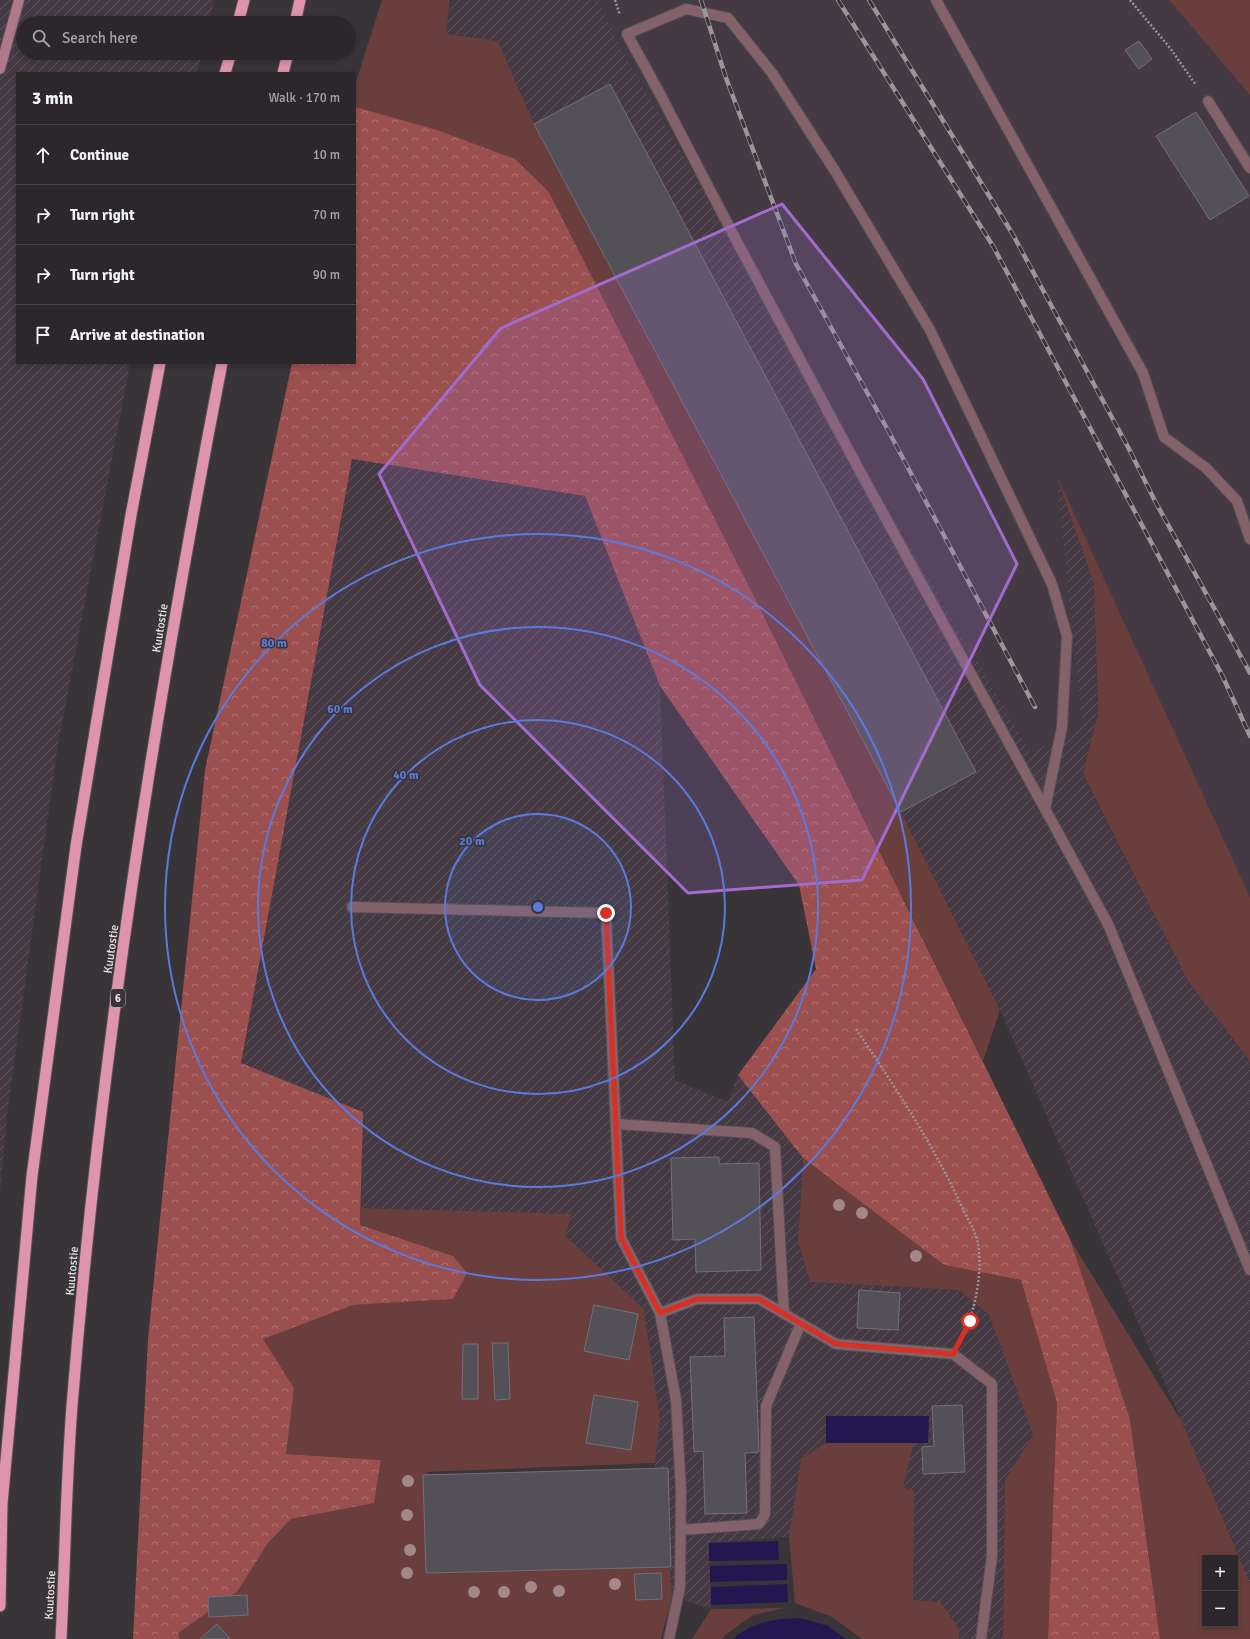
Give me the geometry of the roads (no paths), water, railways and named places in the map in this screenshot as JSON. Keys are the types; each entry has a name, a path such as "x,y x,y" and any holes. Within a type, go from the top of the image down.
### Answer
{"highway":[{"path":"240,16 244,0"},
{"path":"297,16 300,0"},
{"path":"226,72 229,60"},
{"path":"283,72 286,60"},
{"path":"0,1606 2,1504 33,1169 76,846 131,515 160,364"},
{"name":"Kuutostie","path":"61,1639 72,1409 96,1161 140,832 190,528 222,364"}],"main road":[{"path":"0,69 19,0"}],"lane":[{"path":"936,0 1143,373 1164,438 1206,468 1237,501 1250,539"},
{"path":"1045,809 1062,727 1067,636 1052,584 930,330 835,171 776,79 728,18 686,10 627,34 660,94 738,245 862,475 1108,924 1250,1270"},
{"path":"1208,101 1250,168"},
{"path":"352,907 606,913 621,1238 660,1313 676,1400 681,1491 680,1587 669,1639"},
{"path":"616,1124 752,1133 775,1147 784,1314"},
{"path":"660,1313 697,1299 759,1299 836,1344 953,1354 992,1384 992,1556 981,1639"},
{"path":"681,1530 759,1524 765,1514 766,1406 801,1323"}],"railway":[{"path":"701,0 726,78 796,264 889,432 1035,707"},
{"path":"838,0 993,246 1222,675 1250,736"},
{"path":"869,0 1012,233 1128,447 1156,503 1250,673"}]}
